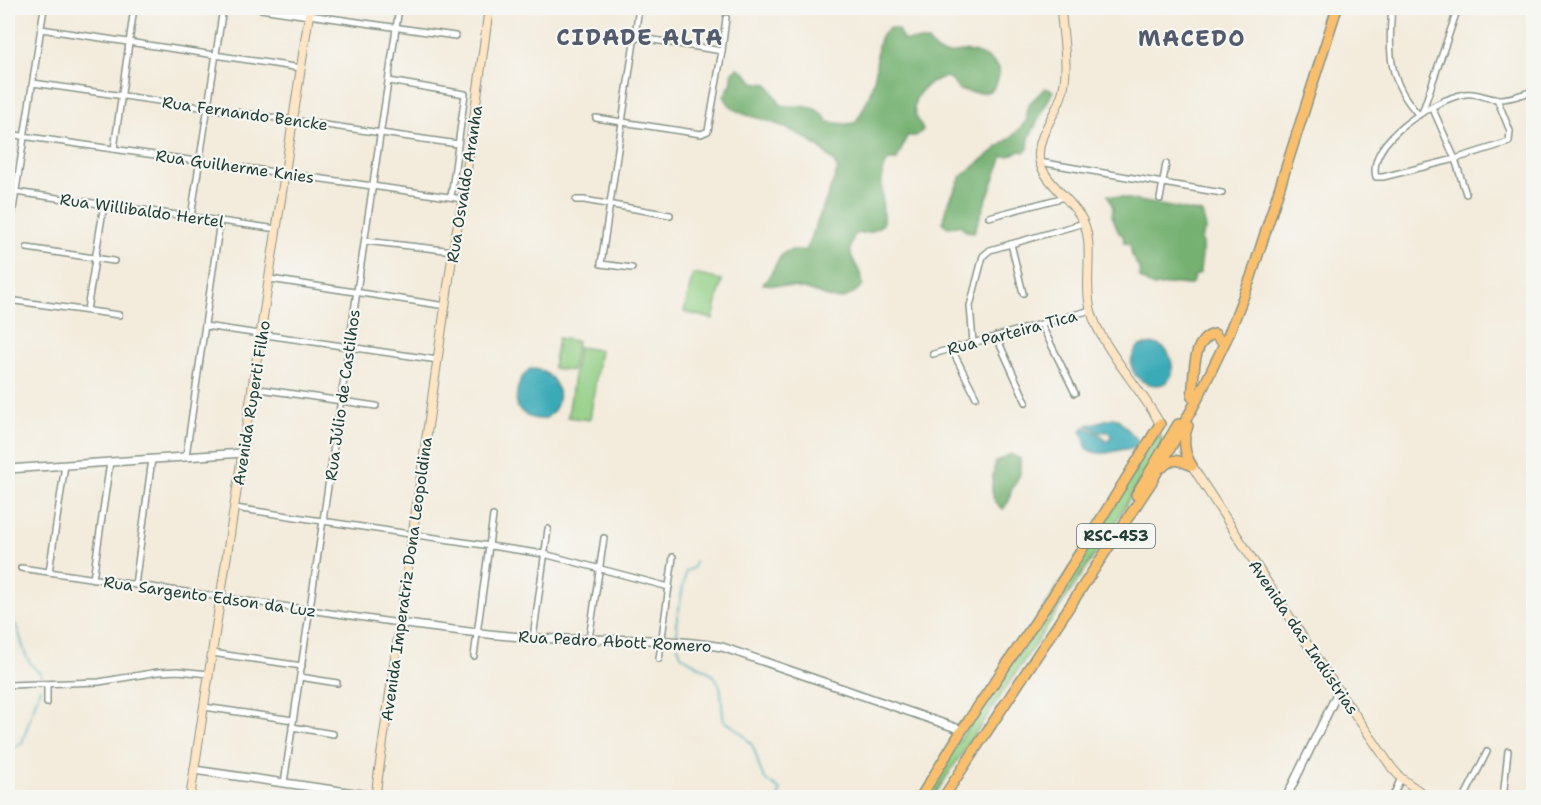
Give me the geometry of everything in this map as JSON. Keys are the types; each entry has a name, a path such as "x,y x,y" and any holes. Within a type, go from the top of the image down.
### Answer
{"highway":[{"name":"RSC-453","path":"943,798 1151,483 1218,356 1237,313 1257,257 1337,8"},
{"name":"RSC-453","path":"937,798 1117,526 1193,401 1257,257"},
{"path":"1192,466 1184,445 1193,401 1198,351 1210,335 1215,334 1220,340 1218,356"},
{"path":"920,796 1053,596 1160,424 1175,421 1184,414"},
{"path":"1160,424 1165,437 1164,450"},
{"path":"1151,483 1164,465 1170,461 1179,460 1192,466"}],"main road":[{"name":"Rua Osvaldo Aranha","path":"438,360 489,8"},
{"path":"1061,8 1065,76 1062,94 1040,142 1039,162 1047,176 1080,215 1084,223 1091,310 1100,332 1160,424"},
{"name":"Avenida Ruperti Filho","path":"190,798 310,11"},
{"name":"Avenida Imperatriz Dona Leopoldina","path":"375,797 438,360"},
{"name":"Avenida das Indústrias","path":"1192,466 1279,602 1401,778 1429,798"}],"street":[{"path":"12,216 44,8"},
{"path":"114,149 134,8"},
{"path":"191,217 223,8"},
{"path":"261,8 310,11 396,28 455,36"},
{"name":"Rua Júlio de Castilhos","path":"284,783 399,8"},
{"path":"632,268 601,264 639,8"},
{"path":"1392,8 1390,50 1397,84 1405,99 1421,114"},
{"path":"1421,114 1458,8"},
{"path":"596,118 701,134 708,130 726,18"},
{"path":"41,29 301,68"},
{"path":"635,37 722,51"},
{"path":"388,81 464,92 466,96 452,197"},
{"name":"Rua Fernando Bencke","path":"33,83 458,144"},
{"path":"1497,99 1510,131 1509,142 1455,159 1376,177 1374,172 1377,159 1388,139 1432,107 1466,94 1497,99 1533,91"},
{"path":"1432,107 1455,159 1466,194"},
{"name":"Rua Guilherme Knies","path":"8,134 463,199"},
{"path":"1039,162 1222,194"},
{"path":"1160,199 1166,164"},
{"name":"Rua Willibaldo Hertel","path":"8,191 277,230"},
{"path":"989,217 1065,197"},
{"path":"576,200 670,215"},
{"path":"87,310 104,204"},
{"path":"186,456 220,221"},
{"path":"974,342 970,306 983,256 990,250 1084,223"},
{"path":"365,241 454,251"},
{"path":"1011,244 1023,293"},
{"path":"27,248 114,261"},
{"path":"270,279 446,306"},
{"path":"8,300 119,315"},
{"name":"Rua Parteira Tica","path":"933,354 1091,310"},
{"path":"1041,324 1074,393"},
{"path":"205,326 438,360"},
{"path":"996,336 1026,402"},
{"path":"951,348 976,397"},
{"path":"253,388 376,406"},
{"path":"8,469 243,453"},
{"path":"135,585 152,459"},
{"path":"93,579 110,462"},
{"path":"49,572 65,465"},
{"path":"235,508 544,554 669,587"},
{"path":"474,656 493,516"},
{"path":"533,638 548,529"},
{"path":"589,639 604,538"},
{"path":"659,659 673,557"},
{"name":"Rua Sargento Edson da Luz","path":"21,568 399,623"},
{"name":"Rua Pedro Abott Romero","path":"399,623 533,638 698,643 742,653 962,730"},
{"path":"212,653 302,666"},
{"path":"8,686 99,682 158,672 210,674"},
{"path":"300,677 338,683"},
{"path":"47,684 47,703"},
{"path":"1286,798 1339,690"},
{"path":"204,707 293,720"},
{"path":"292,727 333,734"},
{"path":"1503,798 1508,751"},
{"path":"1464,798 1487,752"},
{"path":"194,771 375,797"},
{"path":"1392,798 1401,778"}],"green space":[{"path":"890,28 898,30 903,40 928,41 935,50 942,54 966,51 987,58 999,68 996,85 988,92 982,93 959,90 946,77 933,82 917,96 914,109 923,130 916,136 907,136 897,160 889,160 885,165 882,181 883,224 871,232 855,234 852,242 851,255 862,277 863,285 855,292 848,297 836,299 801,289 763,284 783,254 796,250 806,251 838,169 826,154 799,134 744,114 732,107 724,96 732,82 732,72 739,68 753,82 768,84 781,105 807,107 819,111 828,122 855,123 872,87 881,36"},
{"path":"1045,88 1053,91 1029,138 1028,149 1024,152 1019,151 1003,156 974,232 966,231 960,225 948,227 943,223 946,208 961,177 1016,133 1027,120 1026,111 1030,103"},
{"path":"1108,195 1202,213 1206,228 1201,239 1200,273 1195,276 1191,285 1173,284 1155,287 1140,278 1139,268 1132,256 1130,244 1124,243 1123,235 1119,233 1112,216 1113,208"},
{"path":"693,274 722,280 713,319 684,312"},
{"path":"558,338 577,341 572,371 553,368"},
{"path":"578,347 600,350 590,420 568,417"},
{"path":"1161,436 1163,442 1108,535 933,797 922,798 1153,439"},
{"path":"1010,454 1020,459 1020,474 1011,491 1009,501 1003,509 994,500 992,482 995,463"}],"water":[{"path":"1155,344 1165,349 1171,360 1172,374 1167,382 1158,385 1139,378 1133,370 1132,359 1139,346"},
{"path":"530,369 547,374 557,388 559,396 557,405 544,419 529,417 517,407 518,386"},
{"path":"1113,418 1118,419 1137,439 1138,443 1135,448 1105,453 1087,449 1081,430 1085,427 1101,435 1105,441 1110,440 1112,435 1109,432 1099,432 1087,425"}],"waterway":[{"path":"678,638 676,624 686,571 693,568 695,562"},
{"path":"8,614 18,629 28,659 41,674 40,681"},
{"path":"678,646 681,655 716,679 721,692 724,721 740,731 752,745 763,776 780,791 778,798"},
{"path":"8,751 22,743 40,688"}],"district":[{"name":"CIDADE ALTA","path":"640,37"},
{"name":"MACEDO","path":"1192,38"}]}
